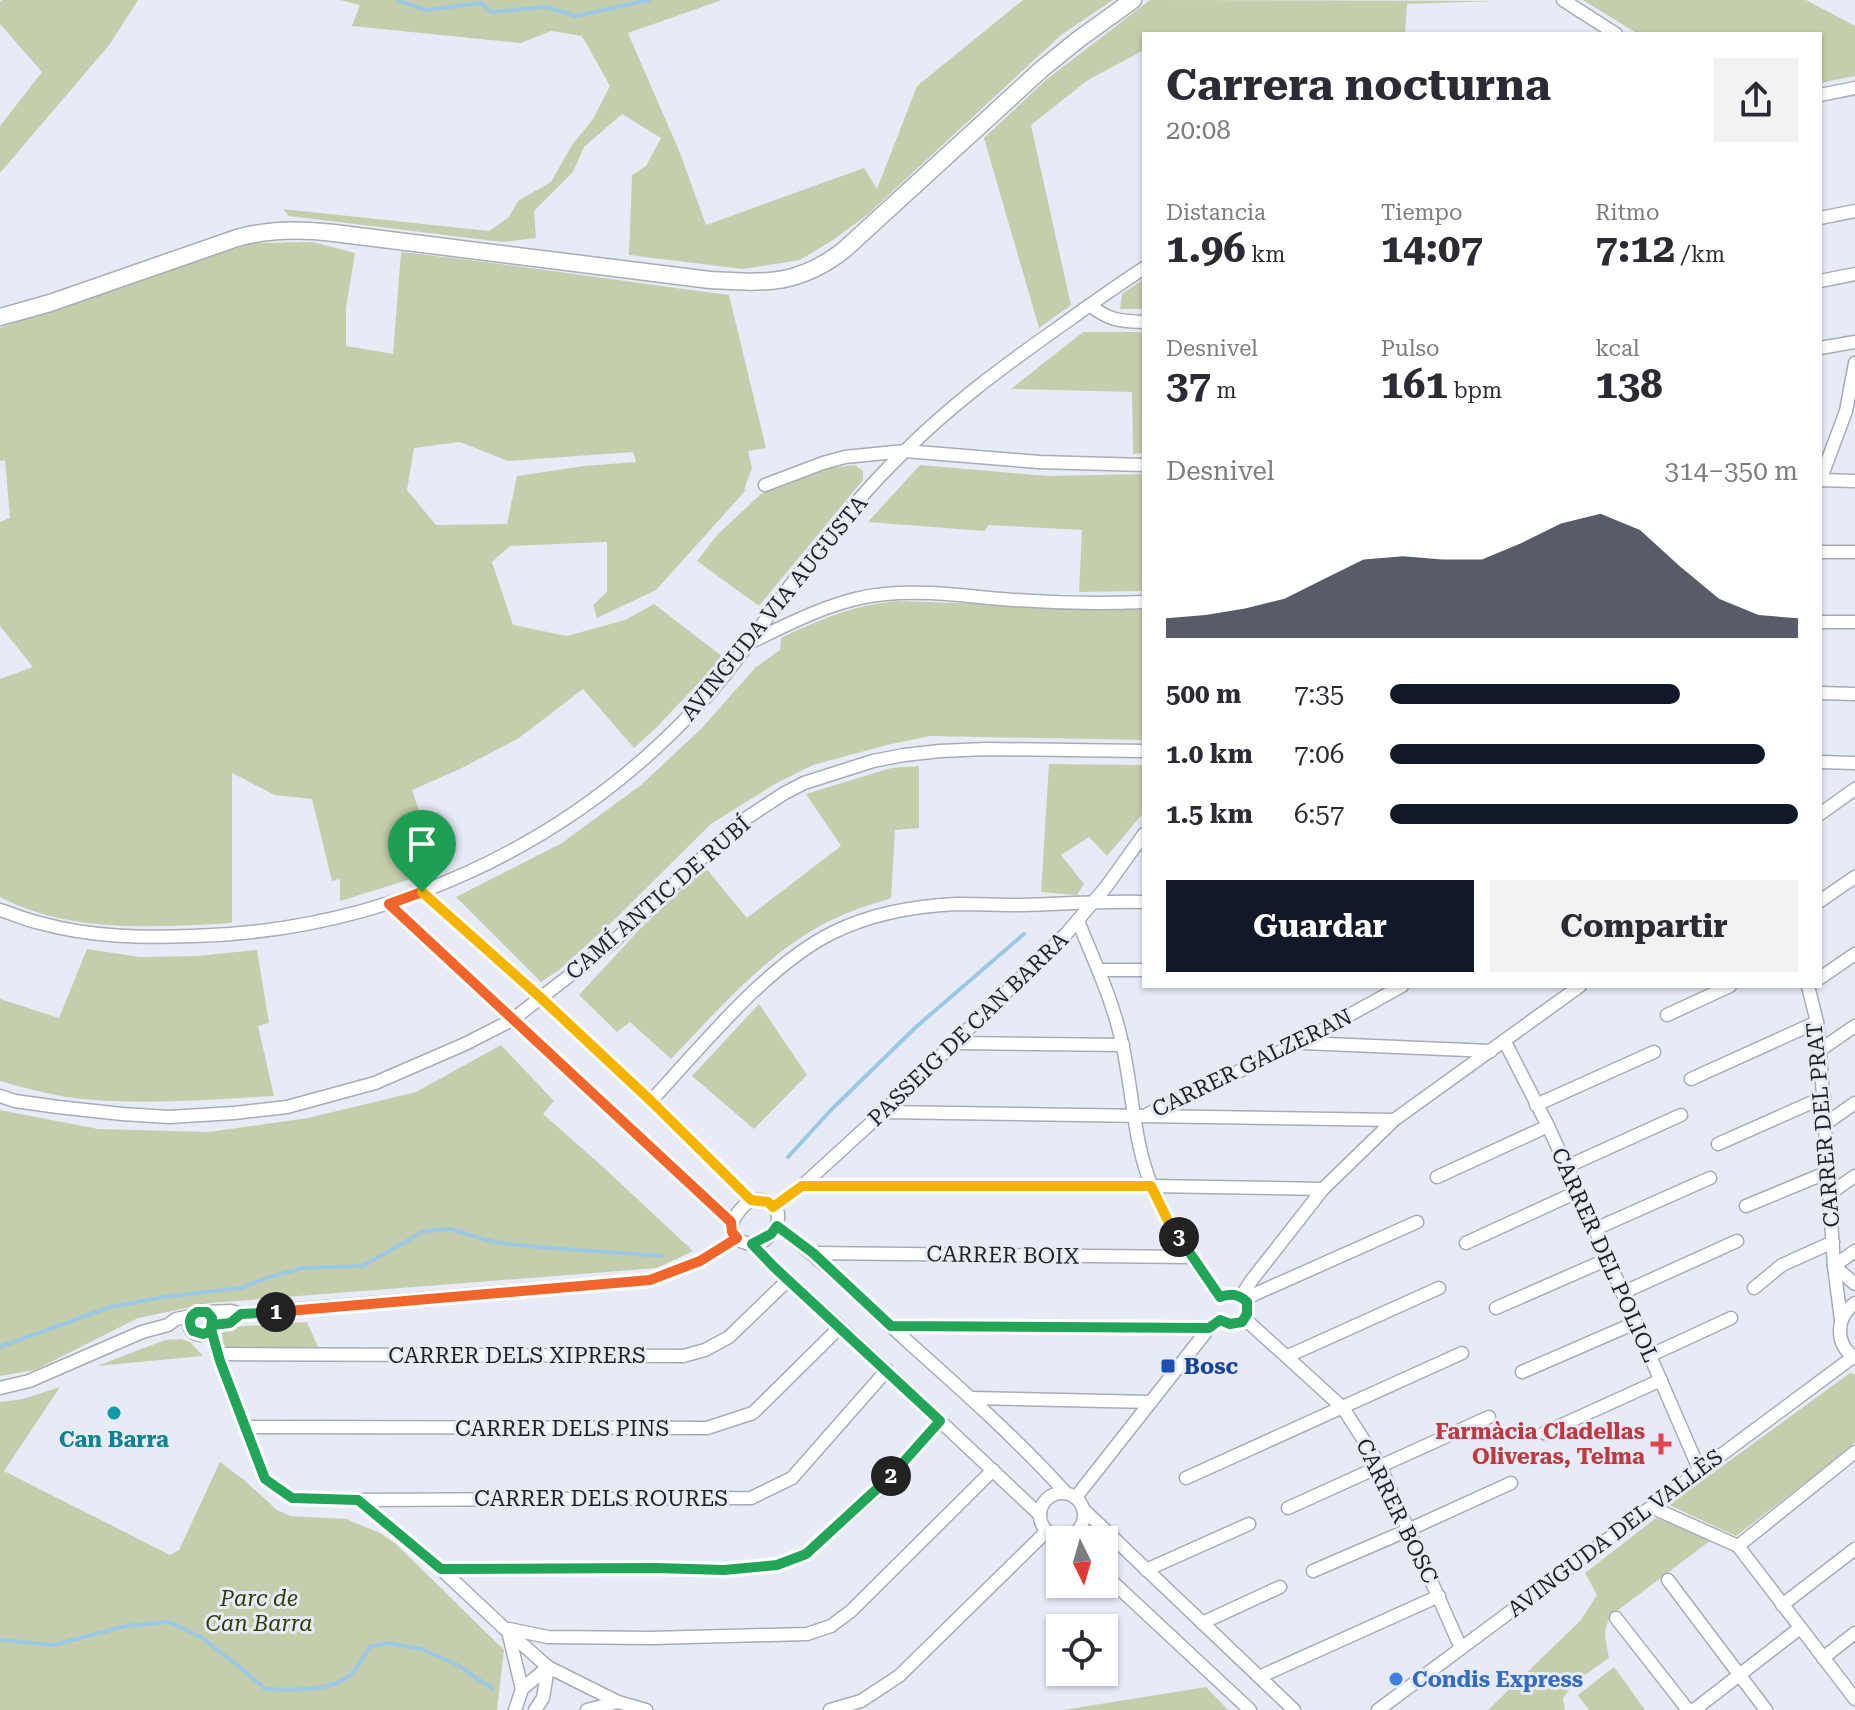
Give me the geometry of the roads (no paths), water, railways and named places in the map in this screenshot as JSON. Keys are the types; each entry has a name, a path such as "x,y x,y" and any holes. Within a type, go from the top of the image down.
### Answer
{"main road":[{"path":"0,317 50,303 237,238 279,231 334,233 710,280 787,280 811,272 844,250 1032,77 1133,0"}],"street":[{"path":"1563,0 1613,32"},
{"path":"1822,95 1855,88"},
{"path":"1822,218 1855,211"},
{"name":"AVINGUDA VIA AUGUSTA","path":"0,910 41,924 93,933 151,937 254,933 323,921 389,904 502,857 595,798 680,725 719,682 841,520 905,451 961,399 1142,269"},
{"path":"1822,281 1855,274"},
{"path":"1090,305 1100,314 1116,320 1142,322"},
{"path":"1822,348 1855,342"},
{"path":"1825,457 1850,411 1855,363"},
{"path":"765,485 845,457 905,451 1039,462 1142,465"},
{"path":"1822,481 1855,481"},
{"path":"1822,552 1855,552"},
{"path":"748,643 845,601 885,594 934,593 1006,600 1142,602"},
{"path":"1822,622 1855,622"},
{"path":"1822,693 1855,694"},
{"name":"CAMÍ ANTIC DE RUBÍ","path":"0,1096 15,1101 169,1117 287,1107 375,1083 512,1020 613,942 739,823 804,783 873,761 940,751 1142,751"},
{"path":"1822,762 1855,763"},
{"path":"1822,813 1855,789"},
{"name":"PASSEIG DE CAN BARRA","path":"773,1207 802,1186 883,1112 1078,921 1142,837"},
{"path":"1822,900 1855,877"},
{"path":"422,892 541,998 751,1200 768,1202 773,1207 777,1212 777,1226 771,1234 752,1244 737,1238 732,1232 731,1222 734,1214 751,1200"},
{"path":"651,1101 752,993 798,954 831,933 863,920 894,911 953,904 1142,902"},
{"path":"389,904 731,1222"},
{"path":"1078,921 1113,1005 1138,1116 1141,1151 1151,1186 1169,1223 1220,1297"},
{"path":"1822,977 1855,954"},
{"path":"1098,970 1142,970"},
{"name":"CARRER GALZERAN","path":"883,1112 1138,1116 1299,1043 1398,988"},
{"path":"1242,1298 1251,1281 1323,1189 1394,1120 1577,988"},
{"path":"1667,1015 1726,988"},
{"name":"CARRER DEL PRAT","path":"1808,988 1820,1050 1834,1266 1841,1320 1839,1334 1842,1345 1854,1358"},
{"path":"1691,1079 1817,1022"},
{"path":"1820,1050 1855,1026"},
{"name":"CARRER DEL POLIOL","path":"1505,1042 1595,1229 1700,1471"},
{"path":"954,1043 1123,1045"},
{"path":"1299,1043 1491,1051"},
{"path":"1536,1105 1654,1052"},
{"path":"1718,1144 1824,1097"},
{"path":"1825,1124 1855,1103"},
{"path":"1566,1167 1681,1115"},
{"path":"1138,1116 1394,1120"},
{"path":"1437,1177 1548,1126"},
{"path":"1746,1206 1828,1172"},
{"path":"1829,1194 1855,1176"},
{"path":"1595,1229 1710,1178"},
{"path":"802,1186 1323,1189"},
{"path":"1466,1243 1577,1192"},
{"path":"1242,1298 1417,1222"},
{"path":"777,1226 813,1253 971,1398 1294,1710"},
{"path":"0,1388 29,1381 197,1312 231,1311 241,1314 650,1280 700,1261 737,1238"},
{"path":"1622,1293 1737,1241"},
{"path":"1754,1288 1782,1265 1833,1242"},
{"path":"752,1244 1040,1515"},
{"path":"1855,1251 1834,1266 1855,1284"},
{"name":"CARRER BOIX","path":"813,1253 1193,1257"},
{"path":"1496,1308 1608,1259"},
{"name":"CARRER DELS XIPRERS","path":"218,1354 683,1356 705,1350 729,1337 788,1280"},
{"path":"1288,1356 1439,1288"},
{"path":"1228,1294 1242,1298 1248,1306 1245,1319 1237,1324 1220,1320 1216,1307 1220,1297 1228,1294"},
{"path":"1841,1320 1855,1303"},
{"path":"205,1330 212,1318 207,1312"},
{"path":"168,1325 205,1330 230,1323 241,1314"},
{"path":"191,1316 190,1324 205,1330"},
{"path":"1649,1356 1731,1318"},
{"name":"CARRER BOSC","path":"1245,1319 1343,1408 1380,1468 1461,1648"},
{"path":"1075,1500 1209,1328 1220,1320"},
{"path":"1522,1372 1635,1323"},
{"path":"891,1326 1209,1328"},
{"name":"CARRER DELS PINS","path":"245,1427 707,1428 753,1413 840,1327"},
{"name":"CARRER DELS ROURES","path":"205,1330 208,1343 218,1354 265,1479 292,1498 751,1498 792,1478 887,1370"},
{"path":"1186,1478 1462,1353"},
{"name":"AVINGUDA DEL VALLÈS","path":"1378,1710 1854,1358"},
{"path":"1544,1433 1661,1380"},
{"path":"971,1398 1151,1402"},
{"path":"1288,1508 1489,1417"},
{"path":"441,1569 724,1570 777,1565 806,1554 884,1484 940,1421"},
{"path":"1738,1546 1855,1453"},
{"path":"507,1631 548,1637 807,1634 831,1626 851,1611 993,1470"},
{"path":"1313,1571 1511,1483"},
{"path":"1046,1530 1040,1515 1049,1497 1075,1500"},
{"path":"358,1500 441,1569 548,1667 618,1702 646,1710"},
{"path":"1075,1500 1085,1518 1081,1526"},
{"path":"1651,1507 1738,1546 1855,1699"},
{"path":"1146,1570 1249,1524"},
{"path":"830,1710 861,1701 899,1676 1046,1532"},
{"path":"1782,1605 1855,1549"},
{"path":"1668,1580 1766,1710"},
{"path":"1118,1587 1250,1710"},
{"path":"1202,1623 1280,1587"},
{"path":"1259,1677 1439,1596"},
{"path":"1616,1618 1691,1710 1800,1628"},
{"path":"507,1631 522,1689"},
{"path":"1823,1658 1855,1633"},
{"path":"515,1710 522,1689 548,1667"},
{"path":"535,1710 543,1698 548,1667"},
{"path":"587,1710 618,1702"}],"waterway":[{"path":"398,0 425,10 481,3 491,12 546,7 576,16 649,0"},
{"path":"788,1157 916,1027 1024,934"},
{"path":"0,1347 110,1307 240,1288 303,1268 363,1266 424,1231 450,1229 494,1242 662,1256"},
{"path":"0,1640 54,1645 125,1626 169,1622 201,1637 265,1689 288,1690 338,1682 356,1669 369,1647 388,1643 421,1649 456,1664 493,1689"}],"place":[{"name":"Bosc","path":"1168,1366"},
{"name":"Can Barra","path":"114,1413"},
{"name":"Farmàcia Cladellas Oliveras, Telma","path":"1661,1444"},
{"name":"Condis Express","path":"1396,1679"}],"park label":[{"name":"Parc de Can Barra","path":"259,1610"}]}
